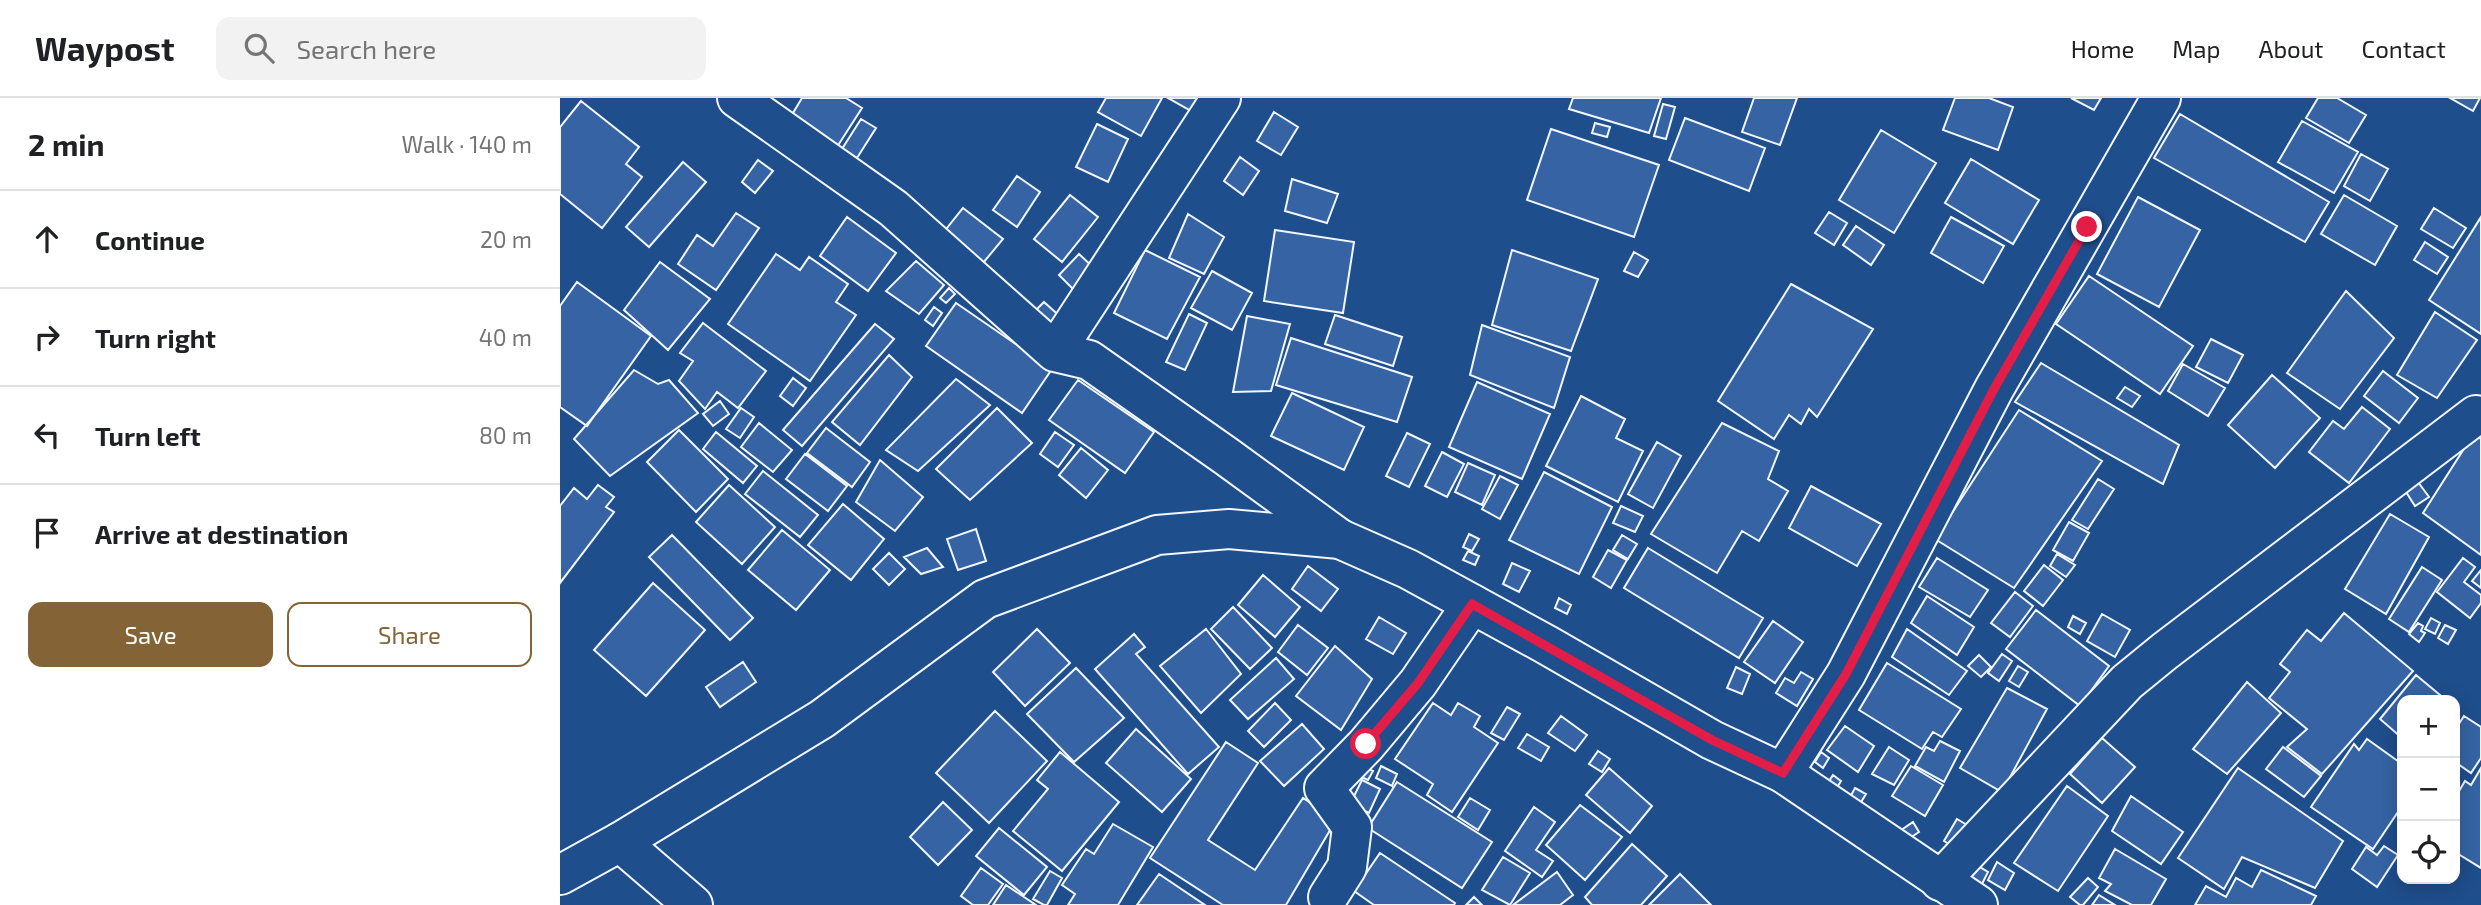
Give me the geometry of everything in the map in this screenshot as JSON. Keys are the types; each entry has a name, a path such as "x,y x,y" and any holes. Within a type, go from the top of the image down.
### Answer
{"street":[{"path":"737,98 893,208 1055,352 1089,360 1226,456 1339,540 1408,569 1712,740 1783,773 1978,905"},
{"path":"1055,352 1221,98"},
{"path":"1783,773 1846,674 1994,389 2161,98"},
{"path":"1940,881 2127,682 2476,415"},
{"path":"560,875 620,842 822,719 985,598 1157,535 1229,529 1339,540"},
{"path":"1328,897 1347,867 1352,828 1324,788 1418,683 1472,604"},
{"path":"620,842 693,905"}],"building":[{"path":"802,98 846,98 862,108 837,147 790,118"},
{"path":"1106,98 1162,98 1141,136 1098,112"},
{"path":"1168,98 1200,98 1193,112"},
{"path":"1573,98 1661,98 1649,133 1569,109"},
{"path":"1754,98 1797,98 1780,145 1742,132"},
{"path":"1955,98 1989,98 2013,107 1998,150 1943,130"},
{"path":"2071,98 2101,98 2094,110"},
{"path":"2318,98 2337,98 2366,115 2349,143 2306,118"},
{"path":"2450,98 2480,98 2473,111"},
{"path":"581,101 639,147 626,164 642,177 602,228 560,194 560,127"},
{"path":"1663,104 1675,107 1666,139 1654,136"},
{"path":"1274,112 1298,127 1281,155 1257,141"},
{"path":"2180,114 2329,202 2305,242 2154,158"},
{"path":"1685,118 1765,148 1749,191 1669,160"},
{"path":"861,119 876,128 857,158 842,149"},
{"path":"2302,121 2358,152 2334,193 2278,162"},
{"path":"1595,123 1610,127 1607,137 1592,133"},
{"path":"1097,124 1128,139 1108,182 1076,167"},
{"path":"1551,129 1659,165 1634,237 1527,200"},
{"path":"1881,130 1936,163 1894,233 1839,200"},
{"path":"2361,154 2388,169 2370,201 2344,186"},
{"path":"1240,157 1259,171 1243,195 1224,181"},
{"path":"1971,159 2039,200 2013,244 1945,203"},
{"path":"758,160 773,171 755,193 742,182"},
{"path":"683,162 706,182 649,247 626,227"},
{"path":"1017,176 1040,192 1017,227 993,210"},
{"path":"1292,179 1338,194 1327,223 1285,211"},
{"path":"1070,195 1098,217 1062,262 1034,239"},
{"path":"2344,195 2397,226 2375,265 2321,234"},
{"path":"2138,197 2200,230 2159,307 2097,274"},
{"path":"963,208 1003,239 978,269 939,238"},
{"path":"2434,208 2466,228 2453,248 2421,229"},
{"path":"1829,212 1847,223 1834,245 1815,233"},
{"path":"736,213 759,228 716,290 678,264 697,235 713,246"},
{"path":"1188,214 1224,237 1204,274 1169,258"},
{"path":"847,217 896,253 868,291 820,256"},
{"path":"1951,217 2004,246 1983,283 1931,253"},
{"path":"2481,217 2481,334 2429,300"},
{"path":"1856,226 1884,245 1871,265 1843,245"},
{"path":"1275,230 1354,242 1343,313 1264,301"},
{"path":"2425,242 2448,257 2437,274 2414,260"},
{"path":"1145,250 1200,277 1167,339 1114,313"},
{"path":"1512,250 1598,279 1571,351 1492,325"},
{"path":"1634,252 1648,260 1638,277 1624,271"},
{"path":"776,254 800,270 809,257 848,284 836,302 856,315 810,381 728,324"},
{"path":"1079,254 1095,269 1075,291 1059,275"},
{"path":"916,261 944,285 919,314 886,291"},
{"path":"660,262 710,299 668,350 624,310"},
{"path":"1212,271 1252,293 1232,330 1191,308"},
{"path":"2089,276 2193,346 2160,394 2056,324"},
{"path":"577,282 651,336 587,426 560,407 560,306"},
{"path":"1791,284 1873,329 1817,417 1809,409 1801,424 1789,415 1774,439 1718,401"},
{"path":"949,288 955,294 946,303 940,298"},
{"path":"2346,291 2394,338 2340,409 2287,373"},
{"path":"1044,302 1063,319 1050,333 1032,314"},
{"path":"956,303 1052,369 1022,413 926,346"},
{"path":"934,307 942,313 933,326 925,320"},
{"path":"2435,312 2477,340 2437,398 2397,375"},
{"path":"1189,314 1207,323 1185,370 1166,362"},
{"path":"1335,315 1402,337 1393,366 1325,344"},
{"path":"1247,316 1290,324 1271,391 1233,392"},
{"path":"703,323 766,371 738,408 717,392 705,409 679,381 693,361 680,353"},
{"path":"875,324 894,339 802,446 783,430"},
{"path":"1482,325 1570,357 1554,408 1470,375"},
{"path":"1291,338 1412,377 1397,422 1276,385"},
{"path":"2211,339 2243,355 2228,383 2196,367"},
{"path":"889,355 912,377 860,445 832,422"},
{"path":"2041,363 2179,445 2163,484 2015,402"},
{"path":"2183,364 2225,388 2208,416 2168,391"},
{"path":"634,370 658,384 669,380 698,413 610,476 574,439"},
{"path":"2383,371 2418,398 2399,423 2364,396"},
{"path":"2272,375 2320,418 2275,468 2228,425"},
{"path":"793,378 806,388 793,406 780,396"},
{"path":"956,379 990,405 918,471 886,450"},
{"path":"1078,380 1154,432 1125,473 1049,420"},
{"path":"1477,382 1550,414 1522,479 1449,447"},
{"path":"2125,387 2140,396 2132,407 2117,398"},
{"path":"1292,393 1364,427 1344,470 1271,436"},
{"path":"1581,396 1625,419 1616,438 1643,451 1618,502 1546,466"},
{"path":"720,401 729,414 713,426 703,414"},
{"path":"2362,407 2390,429 2349,483 2309,452 2333,421 2344,429"},
{"path":"741,408 754,417 740,438 726,429"},
{"path":"997,408 1032,443 970,500 936,469"},
{"path":"2019,410 2102,461 2014,588 1935,539"},
{"path":"759,423 792,450 773,472 741,447"},
{"path":"1722,423 1779,451 1768,479 1788,491 1759,541 1742,531 1717,573 1651,534"},
{"path":"826,428 870,462 852,487 807,453"},
{"path":"679,430 728,479 696,512 647,462"},
{"path":"716,432 757,466 743,483 703,449"},
{"path":"1055,432 1074,445 1058,467 1040,454"},
{"path":"1407,433 1430,444 1409,487 1386,476"},
{"path":"2474,433 2481,439 2481,555 2423,513"},
{"path":"1657,442 1681,456 1653,508 1628,494"},
{"path":"1081,448 1108,470 1086,498 1059,475"},
{"path":"1442,452 1464,464 1447,497 1425,486"},
{"path":"805,454 847,486 828,511 786,479"},
{"path":"880,460 923,497 895,531 856,502"},
{"path":"1468,463 1495,475 1482,505 1455,492"},
{"path":"763,471 818,515 800,537 745,494"},
{"path":"1544,472 1612,507 1579,574 1509,540"},
{"path":"1500,476 1518,485 1500,519 1482,509"},
{"path":"2098,479 2114,489 2088,529 2072,520"},
{"path":"2418,482 2429,497 2415,506 2406,492"},
{"path":"598,485 614,497 606,507 614,512 560,583 560,506 574,488 587,499"},
{"path":"729,485 775,527 742,564 696,522"},
{"path":"1811,486 1881,524 1857,566 1789,528"},
{"path":"843,504 884,539 851,580 808,545"},
{"path":"1621,506 1643,516 1635,532 1613,523"},
{"path":"2390,514 2429,537 2386,614 2345,589"},
{"path":"2069,522 2089,533 2073,561 2053,550"},
{"path":"976,529 986,561 958,570 947,539"},
{"path":"782,530 830,570 796,610 748,570"},
{"path":"1469,534 1479,539 1472,551 1463,547"},
{"path":"672,535 753,618 730,640 649,557"},
{"path":"1622,535 1637,544 1628,559 1613,550"},
{"path":"927,548 943,567 921,574 904,557"},
{"path":"1648,548 1763,618 1739,658 1624,588"},
{"path":"1608,550 1627,560 1611,588 1593,577"},
{"path":"1468,551 1479,556 1475,565 1463,560"},
{"path":"889,553 905,569 889,585 873,569"},
{"path":"2057,554 2075,565 2066,577 2050,566"},
{"path":"1937,558 1988,590 1970,617 1919,587"},
{"path":"2463,558 2475,567 2464,582 2481,595 2481,603 2470,618 2437,592"},
{"path":"1512,563 1530,571 1519,592 1503,584"},
{"path":"2044,565 2063,580 2043,606 2024,591"},
{"path":"1308,566 1338,589 1321,611 1292,589"},
{"path":"2422,567 2442,580 2409,632 2389,619"},
{"path":"2481,570 2481,588 2472,581"},
{"path":"1263,575 1300,607 1275,637 1238,605"},
{"path":"653,583 705,630 646,696 594,650"},
{"path":"2015,592 2033,606 2010,637 1991,623"},
{"path":"1927,596 1974,627 1957,655 1911,623"},
{"path":"1559,598 1571,605 1567,614 1555,608"},
{"path":"1233,607 1272,648 1250,669 1211,629"},
{"path":"2036,610 2109,666 2080,706 2006,649"},
{"path":"2344,613 2413,671 2322,774 2287,747 2307,729 2269,698 2290,672 2280,664 2307,630 2321,641"},
{"path":"2102,614 2130,630 2115,657 2087,641"},
{"path":"2073,616 2086,623 2080,634 2068,627"},
{"path":"1379,617 1406,633 1393,654 1366,639"},
{"path":"2431,618 2440,623 2435,634 2425,629"},
{"path":"1773,621 1803,642 1775,683 1744,662"},
{"path":"2418,623 2423,626 2421,631 2425,633 2419,642 2409,634"},
{"path":"1298,625 1328,648 1307,675 1278,652"},
{"path":"2445,625 2456,630 2448,644 2438,638"},
{"path":"1037,629 1070,663 1025,706 993,672"},
{"path":"1206,629 1241,674 1201,713 1160,666"},
{"path":"1907,629 1967,671 1949,695 1892,657"},
{"path":"1134,634 1145,647 1136,654 1219,747 1188,774 1095,669"},
{"path":"1335,646 1372,679 1341,730 1296,696"},
{"path":"2002,654 2012,661 1999,681 1988,673"},
{"path":"1979,655 1991,667 1981,677 1968,666"},
{"path":"1276,658 1294,679 1248,719 1230,700"},
{"path":"743,662 756,682 720,707 706,687"},
{"path":"1887,663 1961,709 1942,737 1933,732 1922,749 1859,710"},
{"path":"2018,666 2028,672 2019,687 2009,681"},
{"path":"1736,667 1750,674 1742,694 1727,688"},
{"path":"1076,668 1124,718 1074,762 1027,714"},
{"path":"1801,672 1813,679 1797,706 1776,693 1785,678 1794,683"},
{"path":"2416,675 2440,695 2400,695"},
{"path":"2247,682 2281,713 2227,774 2193,749"},
{"path":"2007,688 2047,709 2002,792 1960,768"},
{"path":"2397,698 2397,734 2380,719"},
{"path":"1275,703 1291,720 1264,747 1248,731"},
{"path":"1433,703 1451,715 1458,703 1480,716 1474,727 1498,743 1452,812 1427,795 1433,784 1395,759"},
{"path":"1507,707 1520,714 1504,740 1491,733"},
{"path":"995,711 1047,761 989,823 936,773"},
{"path":"1561,716 1587,735 1575,751 1548,733"},
{"path":"2464,716 2481,727 2481,758 2471,773 2460,765 2460,722"},
{"path":"1302,724 1324,749 1284,786 1260,761"},
{"path":"1845,726 1874,746 1858,772 1827,750"},
{"path":"1136,729 1191,779 1162,812 1106,763"},
{"path":"1527,734 1549,747 1541,761 1518,748"},
{"path":"2102,738 2135,767 2102,803 2070,774"},
{"path":"2367,739 2397,760 2397,813 2373,849 2311,807 2354,744 2359,750"},
{"path":"1940,741 1960,751 1944,782 1915,766 1926,747 1934,751"},
{"path":"1226,742 1258,763 1208,840 1255,870 1303,798 1336,820 1286,905 1223,905 1150,858"},
{"path":"1889,747 1909,760 1894,785 1872,774"},
{"path":"2283,747 2321,776 2304,797 2266,769"},
{"path":"1598,751 1610,759 1602,772 1589,764"},
{"path":"1060,752 1119,802 1062,871 1013,831 1048,789 1037,780"},
{"path":"1821,752 1829,758 1823,768 1815,762"},
{"path":"1355,763 1373,771 1368,780 1350,772"},
{"path":"1381,766 1397,774 1392,786 1376,778"},
{"path":"1911,766 1943,785 1925,816 1892,796"},
{"path":"1609,768 1652,806 1630,833 1586,795"},
{"path":"2238,768 2343,841 2315,888 2242,857 2224,889 2178,858"},
{"path":"2481,768 2481,868 2460,855 2460,790 2465,781 2471,785"},
{"path":"1833,775 1841,781 1835,791 1826,786"},
{"path":"1362,780 1380,789 1369,813 1350,804"},
{"path":"1397,782 1492,842 1462,888 1368,828"},
{"path":"2067,786 2108,816 2058,891 2014,863"},
{"path":"1855,788 1866,794 1858,807 1848,801"},
{"path":"2131,796 2183,832 2161,864 2112,831"},
{"path":"1470,798 1490,810 1478,830 1458,817"},
{"path":"943,802 972,830 938,865 910,837"},
{"path":"1580,805 1622,837 1585,880 1546,845"},
{"path":"1534,807 1555,822 1536,850 1553,861 1542,877 1505,851"},
{"path":"1957,819 1972,828 1959,850 1944,841"},
{"path":"1913,822 1919,832 1904,842 1897,833"},
{"path":"1113,824 1153,847 1118,905 1068,905 1075,894 1062,885 1086,849 1094,854"},
{"path":"999,828 1047,867 1024,895 976,856"},
{"path":"1632,844 1667,876 1641,905 1592,905 1585,897"},
{"path":"2384,846 2397,854 2377,887 2352,869 2366,847 2377,855"},
{"path":"2115,849 2166,879 2151,905 2132,905 2105,891 2111,884 2099,878"},
{"path":"1380,853 1455,903 1454,905 1374,905 1354,891"},
{"path":"1503,857 1530,873 1510,905 1482,890"},
{"path":"1997,862 2014,873 2005,890 1988,880"},
{"path":"1973,863 1988,872 1980,888 1963,878"},
{"path":"981,868 1003,884 988,905 973,905 961,896"},
{"path":"2261,870 2316,896 2311,905 2195,905 2206,886 2226,897 2236,878 2252,887"},
{"path":"1050,871 1062,878 1047,905 1044,905 1033,899"},
{"path":"1557,872 1573,895 1560,905 1513,905"},
{"path":"1159,874 1205,905 1137,905"},
{"path":"1680,874 1711,905 1649,905"},
{"path":"2088,878 2098,887 2083,905 2080,905 2070,897"},
{"path":"1006,885 1036,905 993,905"},
{"path":"2099,895 2115,905 2092,905"},
{"path":"1474,897 1482,905 1466,905"}],"route":[{"path":"1366,744 1418,683 1472,604 1712,740 1783,773 1846,674 1994,389 2087,227"}]}
